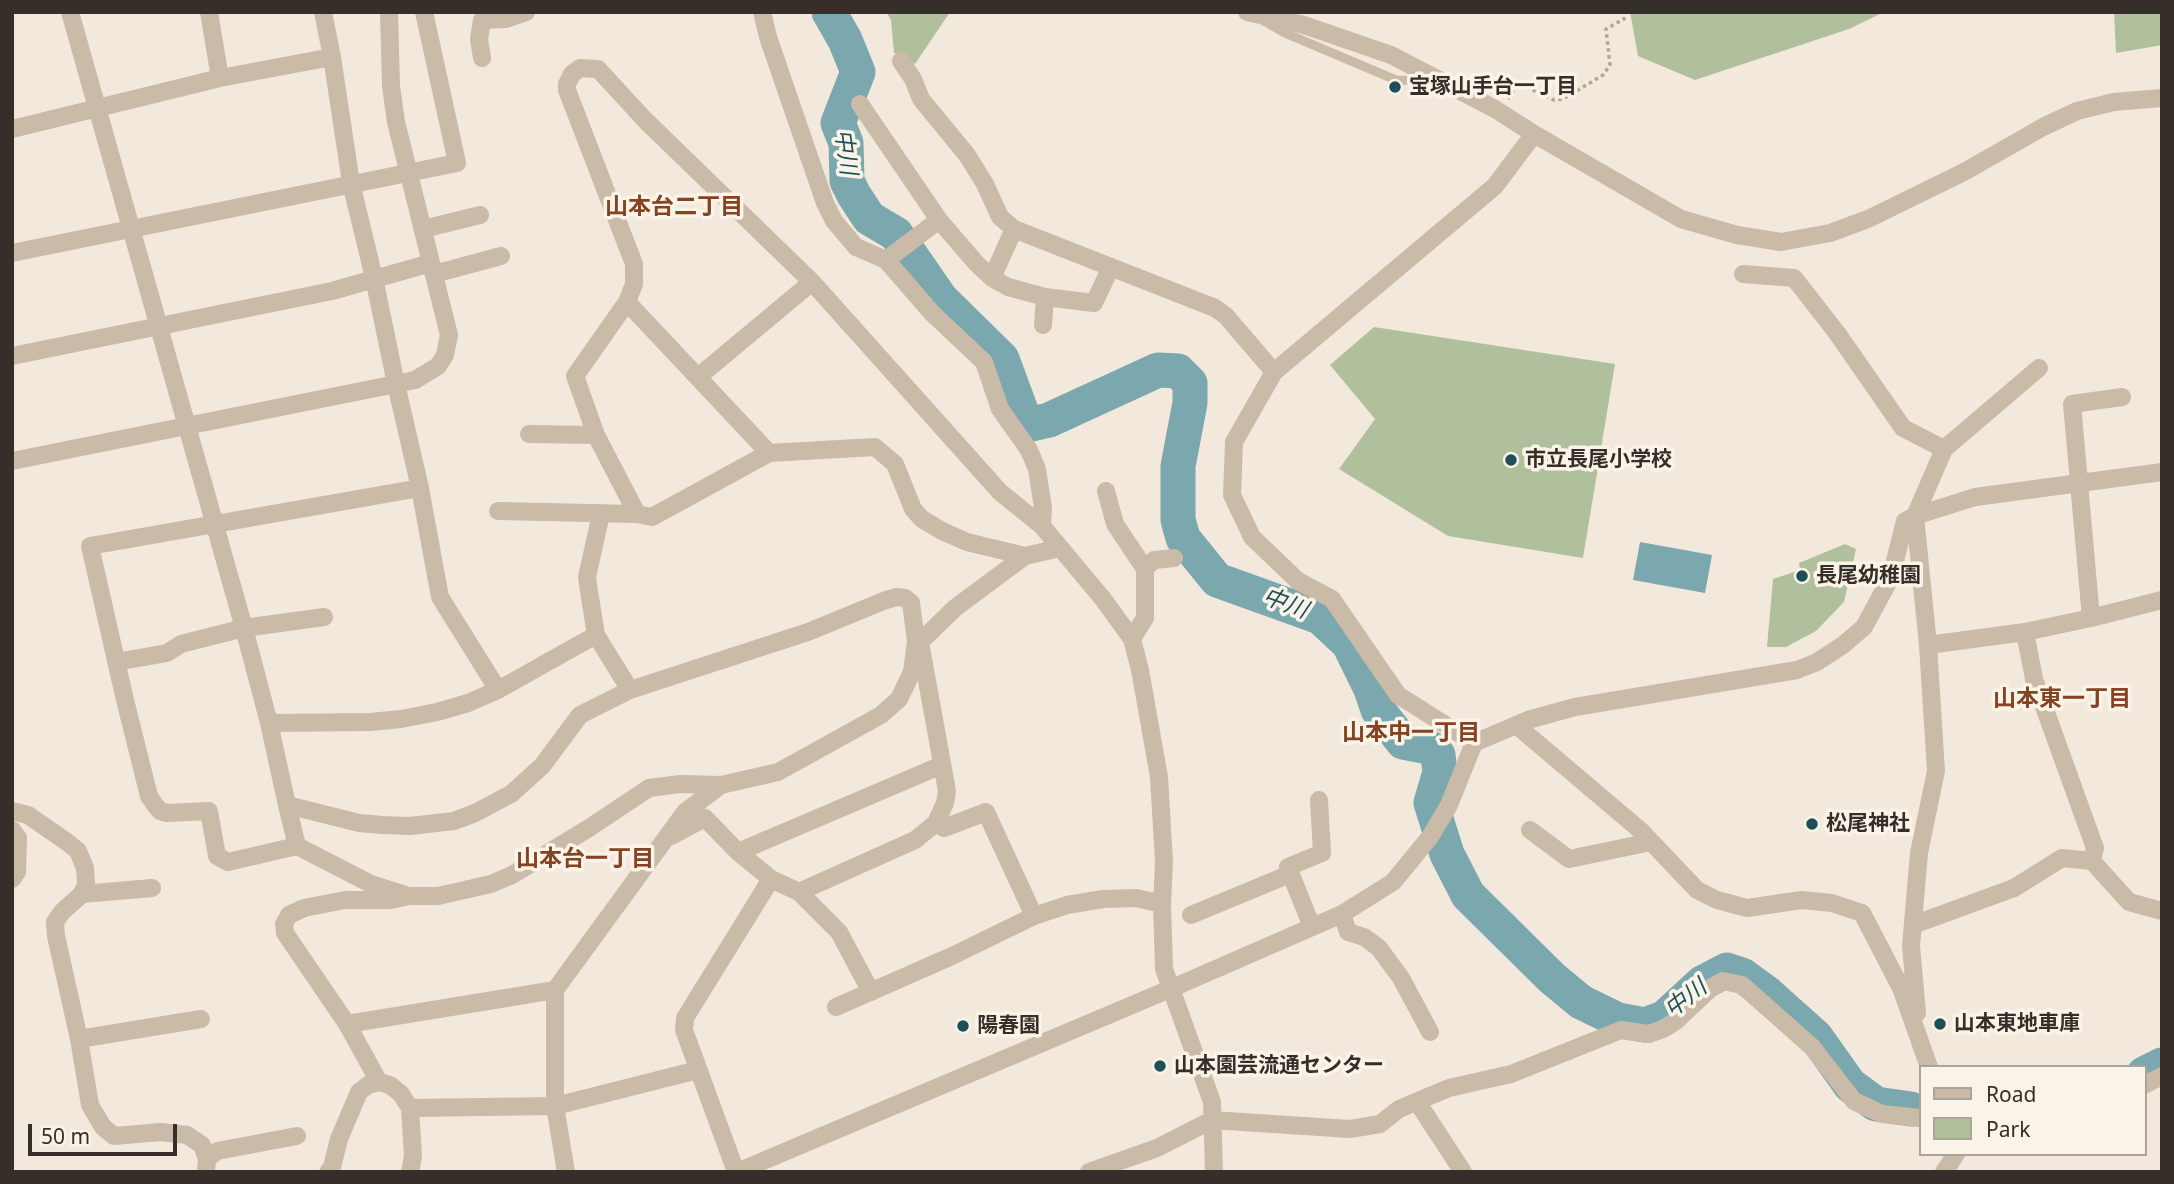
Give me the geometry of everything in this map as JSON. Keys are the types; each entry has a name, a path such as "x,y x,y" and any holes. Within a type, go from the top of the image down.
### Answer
{"street":[{"path":"70,12 244,628 297,846"},
{"path":"209,12 220,78"},
{"path":"323,12 351,183 374,278 440,597 498,690"},
{"path":"12,461 415,380 438,366 445,355 450,335 408,174 391,86 389,12"},
{"path":"12,253 457,163 424,12"},
{"path":"482,58 479,39 483,16 506,19 526,12"},
{"path":"762,12 768,37 829,212 856,247 887,260 932,313 984,362 1000,409 1029,450 1037,470 1043,508 1042,526"},
{"path":"1248,12 1304,25 1391,55 1495,108 1534,134 1681,219 1737,235 1781,242 1830,233 1868,219 1964,172 2077,111 2114,102 2155,98"},
{"path":"12,129 220,78 332,57"},
{"path":"901,61 913,79 921,99 967,155 985,184 1000,217 1014,229 1215,308 1226,316 1273,372"},
{"path":"637,514 596,435 575,376 627,302 634,284 634,264 568,90 567,84 572,74 580,68 598,69 645,120 812,282 1000,492 1042,526 1103,599 1132,639 1159,777 1164,862 1164,969 1212,1102 1214,1172"},
{"path":"860,104 939,220 992,278 1008,287 1045,297 1094,303 1111,267"},
{"path":"1474,743 1398,695 1332,599 1298,581 1252,537 1232,495 1234,442 1273,372 1495,186 1534,134"},
{"path":"423,229 480,215"},
{"path":"887,260 939,220"},
{"path":"992,278 1014,229"},
{"path":"12,356 332,291 374,278 501,256"},
{"path":"1743,274 1794,278 1903,428 1944,449"},
{"path":"698,377 812,282"},
{"path":"1043,325 1045,297"},
{"path":"627,302 769,453"},
{"path":"1920,1041 1911,946 1920,853 1936,771 1928,645 1915,516 1944,449 2039,369"},
{"path":"2091,618 2073,404 2122,397"},
{"path":"529,434 596,435"},
{"path":"498,511 637,514 652,517 769,453 875,447 895,464 914,509 922,519 967,542 1025,556"},
{"path":"771,878 685,1018 684,1030 737,1172 1342,914 1393,882 1430,837 1448,805 1474,743 1516,725 1575,707 1797,670 1817,662 1864,627 1891,578 1905,522 1915,516 1975,497 2162,472"},
{"path":"409,896 371,884 297,846 228,862 217,856 209,811 160,811 149,796 90,546 419,488"},
{"path":"1106,491 1115,524 1145,569 1145,618 1132,639"},
{"path":"601,514 587,577 596,635 631,690"},
{"path":"379,1082 347,1024 285,933 284,924 289,915 304,908 345,900 438,896 491,884 512,875 649,788 680,784 721,785 778,772 881,715 899,699 909,682 918,642 955,608 1025,556 1060,548"},
{"path":"1145,569 1154,561 1174,558"},
{"path":"287,805 359,823 410,826 454,821 511,794 542,766 580,715 631,690 808,632 897,597 905,598 911,603 947,791 945,803 936,823 915,840 799,892"},
{"path":"1928,645 2025,632 2162,600"},
{"path":"116,662 167,653 181,644 244,628 324,617"},
{"path":"2025,632 2034,678 2095,848 2092,861"},
{"path":"269,723 401,719 468,703 498,690 596,635"},
{"path":"1516,725 1651,842 1697,890 1717,900 1747,908 1802,900 1832,903 1862,913 1901,988 1927,1065"},
{"path":"738,852 942,765"},
{"path":"566,1172 555,1106 555,990 685,812 721,785"},
{"path":"1312,927 1288,867 1322,853 1319,800"},
{"path":"12,811 28,815 78,851 85,867 86,884 82,894 55,922 90,1105 103,1127 114,1136 161,1132 187,1135 202,1145 206,1165"},
{"path":"936,823 944,828 986,812 1034,916"},
{"path":"667,838 705,818 738,852 771,878 799,892 838,932 871,992"},
{"path":"12,830 18,838 17,872 12,879"},
{"path":"1530,830 1569,859 1651,842"},
{"path":"1913,925 2014,888 2062,858 2092,861 2130,902 2162,911"},
{"path":"1191,915 1290,874"},
{"path":"82,894 152,888"},
{"path":"836,1007 1034,916 1067,905 1136,898 1162,904"},
{"path":"1342,914 1349,932 1364,937 1379,948 1401,978 1430,1032"},
{"path":"1089,1172 1157,1148 1212,1120 1316,1128 1366,1128 1380,1124 1399,1109 1450,1088 1511,1074 1621,1030 1650,1034 1663,1029 1676,1021 1712,987 1723,981 1742,985 1812,1047 1854,1101 1882,1114 1918,1118"},
{"path":"347,1024 555,990"},
{"path":"79,1039 201,1019"},
{"path":"410,1108 555,1106 698,1070"},
{"path":"2146,1084 2162,1076"},
{"path":"328,1172 359,1092 368,1085 379,1082 390,1085 401,1094 410,1108 413,1156 410,1172"},
{"path":"1418,1103 1463,1172"},
{"path":"206,1165 218,1151 298,1136"},
{"path":"1944,1172 1955,1156"}],"lane":[{"path":"1248,12 1285,33 1396,80 1442,81"},
{"path":"1288,12 1304,25"}],"path":[{"path":"1507,100 1518,83 1554,100 1563,99 1603,75 1610,65 1606,29 1624,19 1624,12"}],"green space":[{"path":"886,12 950,12 915,64 894,53 891,20"},
{"path":"1630,12 1884,12 1849,29 1695,80 1638,56"},
{"path":"2114,12 2162,12 2162,45 2116,53"},
{"path":"1374,327 1615,364 1583,558 1448,536 1339,469 1375,419 1330,365"},
{"path":"1845,544 1856,549 1844,602 1816,631 1786,647 1767,647 1773,579 1800,570 1799,563"}],"water":[{"path":"1640,542 1712,555 1705,593 1633,580"}],"waterway":[{"name":"中川","path":"829,12 845,40 858,72 838,123 846,143 847,181 869,218 896,234 941,299 1002,359 1023,416 1032,424 1049,420 1158,370 1178,371 1190,383 1190,403 1178,466 1178,520 1183,538 1217,580 1320,617 1349,644 1378,710 1403,742 1429,747 1438,755 1440,772 1431,803 1447,854 1468,895 1552,978 1581,1002 1618,1020 1645,1025 1664,1018 1702,983 1727,970 1742,975 1768,994 1816,1037 1850,1085 1876,1104 1911,1109"},
{"name":"中川","path":"2146,1073 2162,1065"}],"place":[{"name":"宝塚山手台一丁目","path":"1395,87"},
{"name":"市立長尾小学校","path":"1511,460"},
{"name":"長尾幼稚園","path":"1802,576"},
{"name":"松尾神社","path":"1812,824"},
{"name":"山本東地車庫","path":"1940,1024"},
{"name":"陽春園","path":"963,1026"},
{"name":"山本園芸流通センター","path":"1160,1066"}],"district":[{"name":"山本台二丁目","path":"674,207"},
{"name":"山本東一丁目","path":"2062,699"},
{"name":"山本中一丁目","path":"1411,733"},
{"name":"山本台一丁目","path":"585,859"}]}
